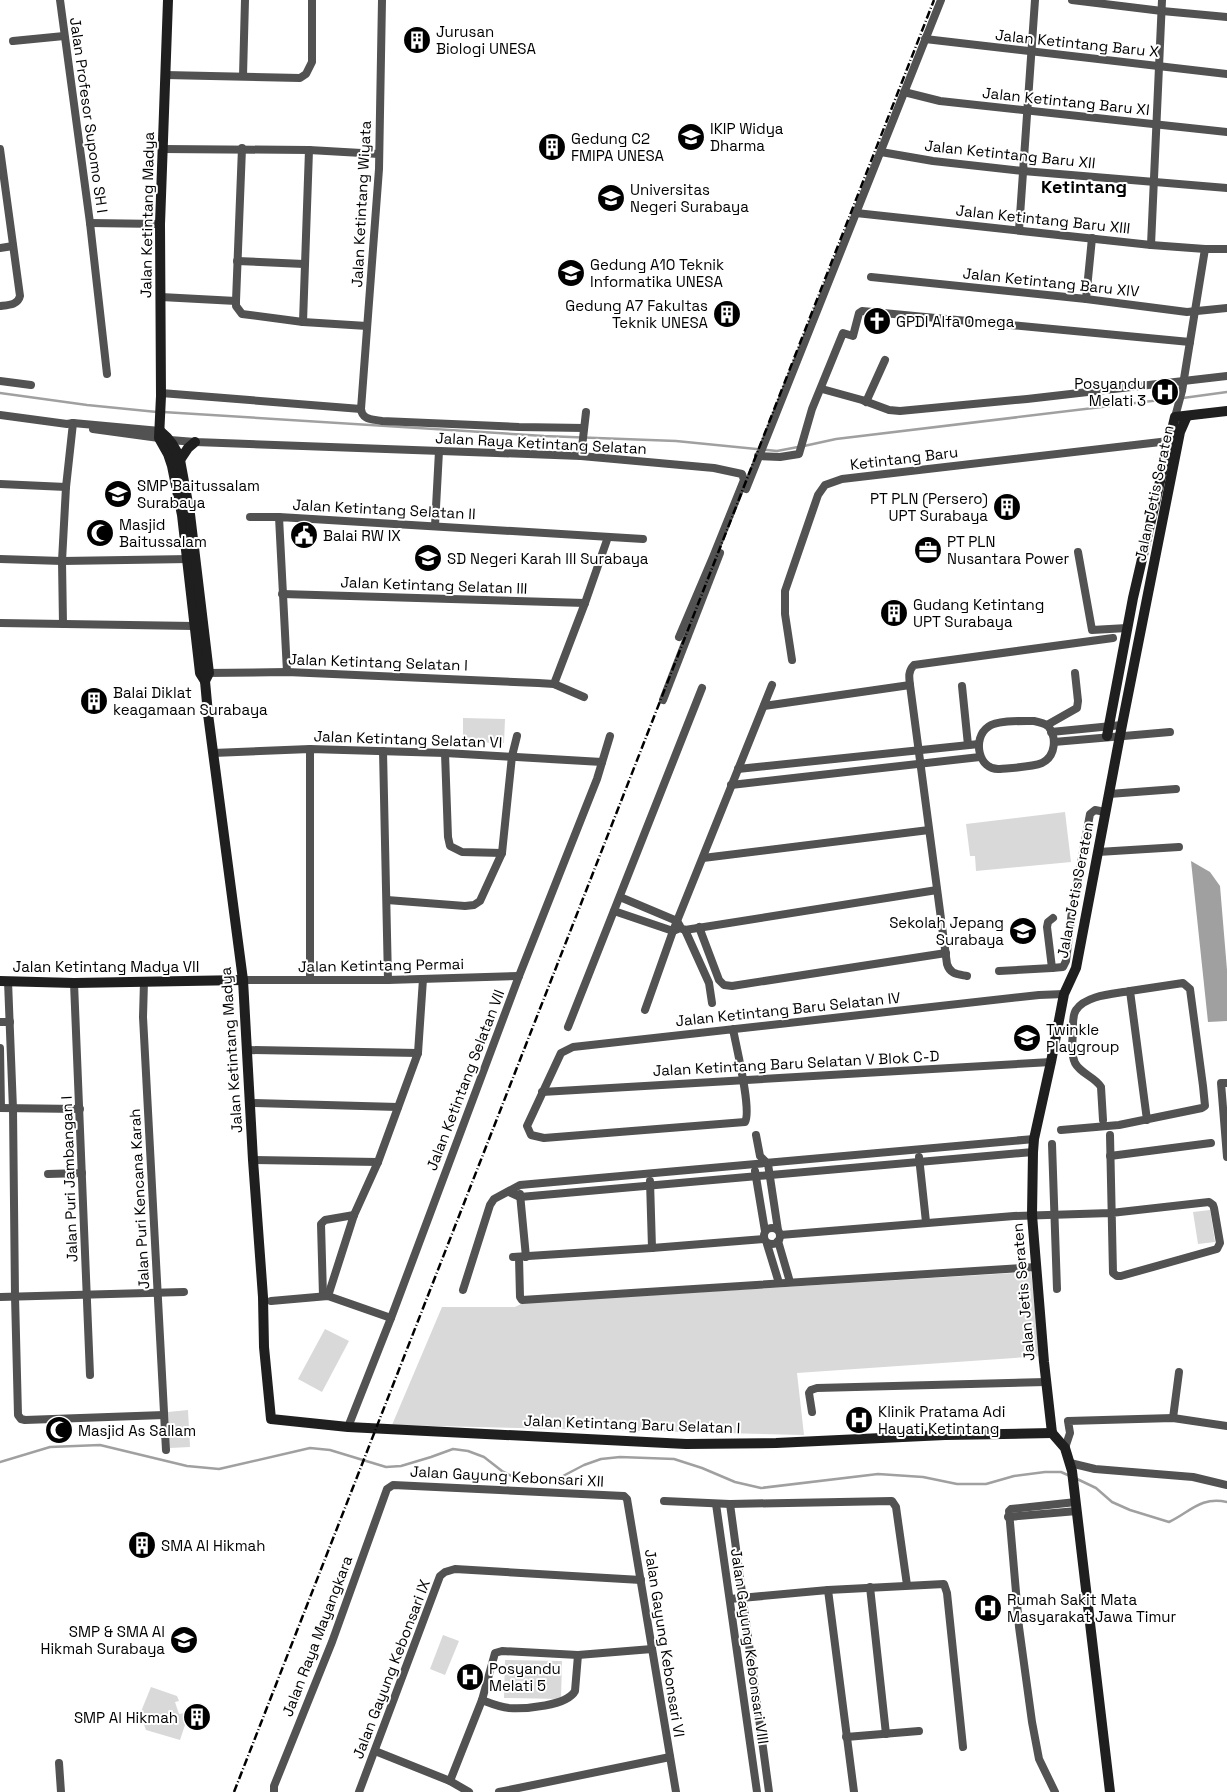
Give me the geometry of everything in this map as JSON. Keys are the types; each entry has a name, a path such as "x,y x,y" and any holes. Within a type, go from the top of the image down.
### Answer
{"street":[{"name":"Jalan Profesor Supomo SH I","path":"60,0 90,223 160,224"},
{"name":"Jalan Ketintang Madya","path":"168,0 160,224 163,435 172,466 191,558 213,753 243,980 264,1347 271,1419"},
{"path":"243,76 245,0"},
{"path":"165,76 300,78 306,74 312,62 312,0"},
{"name":"Jalan Ketintang Wiyata","path":"361,409 379,154 382,0"},
{"path":"663,700 759,453 941,0"},
{"path":"1019,230 1035,0"},
{"path":"1072,0 1227,17"},
{"path":"1151,244 1162,0"},
{"path":"13,41 64,36"},
{"name":"Jalan Ketintang Baru X","path":"924,39 1227,74"},
{"name":"Jalan Ketintang Baru XI","path":"904,92 940,101 1227,132"},
{"path":"163,149 242,148 379,154"},
{"path":"242,148 236,306 242,314 303,322 366,326"},
{"path":"0,150 3,197 14,246 19,298 15,304 0,306"},
{"path":"303,322 309,150"},
{"name":"Jalan Ketintang Baru XII","path":"881,152 933,161 1024,171 1227,188"},
{"name":"Jalan Ketintang Baru XIII","path":"856,213 1151,244 1227,249"},
{"path":"90,223 107,374"},
{"path":"1086,298 1092,238"},
{"path":"0,248 14,246"},
{"name":"Jalan Jetis Seraten","path":"1108,731 1127,628 1182,391 1205,249"},
{"path":"238,261 304,264"},
{"name":"Jalan Ketintang Baru XIV","path":"871,277 1086,298 1195,312 1227,308"},
{"path":"161,297 236,301"},
{"path":"759,453 780,457 800,450 812,409 822,389 838,345 843,334 853,336 859,313 862,311 1190,342"},
{"path":"866,402 885,360"},
{"path":"822,389 890,410 900,411 1027,399 1227,376"},
{"path":"0,381 32,385"},
{"path":"161,395 361,409 365,418 382,421 584,432"},
{"path":"1176,414 1187,416 1227,411"},
{"path":"582,453 586,412"},
{"name":"Jalan Raya Ketintang Selatan","path":"0,415 163,435 195,442 439,451 582,453 714,468 743,476 744,480 720,540 678,637"},
{"name":"Jalan Jetis Seraten","path":"1052,1433 1032,1216 1034,1139 1064,994 1076,968 1180,432 1187,416"},
{"path":"63,624 62,561 71,424"},
{"name":"Jalan Ketintang Madya","path":"163,435 178,452 190,514 194,626 205,676"},
{"name":"Ketintang Baru","path":"792,660 785,614 785,590 818,495 825,485 842,479 1169,441"},
{"path":"180,460 188,448 195,442"},
{"path":"435,526 439,451"},
{"path":"0,484 66,487"},
{"path":"250,517 279,517"},
{"name":"Jalan Ketintang Selatan II","path":"287,672 279,517 643,539"},
{"path":"584,697 554,684 586,604 608,537"},
{"path":"1078,552 1092,630 1127,628"},
{"path":"0,560 62,561 191,558"},
{"name":"Jalan Ketintang Selatan III","path":"282,594 586,604"},
{"path":"0,623 194,626"},
{"path":"967,976 952,973 949,970 909,673 914,665 1113,638"},
{"name":"Jalan Ketintang Selatan I","path":"205,676 287,672 554,684"},
{"path":"1049,729 1077,708 1078,701 1074,673"},
{"path":"645,1010 679,928 703,858 772,684"},
{"path":"764,706 910,685"},
{"path":"962,686 968,745"},
{"path":"568,1027 702,688"},
{"path":"1049,729 1054,742 1053,751 1049,758 1040,764 997,769 988,766 980,757 979,744 982,732 989,726 997,723 1034,720 1049,729 1170,732"},
{"path":"1054,742 1108,731"},
{"path":"387,900 465,906 474,905 480,900 502,853 512,756 517,736"},
{"name":"Jalan Ketintang Selatan VII","path":"348,1428 602,762 610,736"},
{"path":"738,769 979,744"},
{"path":"310,749 310,980"},
{"name":"Jalan Ketintang Selatan VI","path":"213,753 310,749 512,756 602,762"},
{"path":"383,751 388,980"},
{"path":"444,753 450,846 462,852 502,853"},
{"path":"732,785 980,757"},
{"path":"1109,794 1176,789"},
{"path":"999,971 1063,967 1066,961 1072,911 1090,814 1095,810 1106,812"},
{"path":"703,858 929,830"},
{"path":"1098,852 1179,847"},
{"path":"614,911 679,928 699,927 937,890"},
{"path":"620,898 679,928 709,983 712,1003"},
{"path":"1052,968 1047,927 1048,922 1053,918"},
{"path":"699,927 719,980 724,985 732,986 946,953"},
{"name":"Jalan Ketintang Permai","path":"243,980 388,980 519,976"},
{"path":"326,1296 354,1215 378,1162 418,1053 423,979"},
{"name":"Jalan Ketintang Madya VII","path":"4,981 243,980"},
{"path":"4,981 10,1022 13,1108 18,1415 21,1419 25,1420 164,1415"},
{"name":"Jalan Puri Kencana Karah","path":"144,981 143,1017 166,1450"},
{"name":"Jalan Puri Jambangan I","path":"74,982 90,1375"},
{"path":"1061,1130 1147,1120 1202,1108 1206,1104 1190,989 1187,985 1183,983 1130,991 1087,1001 1076,1010 1072,1051 1076,1064 1083,1072 1098,1082 1101,1087 1103,1120"},
{"path":"1130,991 1147,1120"},
{"name":"Jalan Ketintang Baru Selatan IV","path":"542,1092 561,1053 567,1048 1064,994"},
{"path":"0,1022 10,1022"},
{"path":"542,1092 527,1126 531,1135 544,1138 745,1122 747,1115 743,1080 733,1029"},
{"path":"0,1048 1,1108 80,1109"},
{"path":"248,1050 418,1053"},
{"name":"Jalan Ketintang Baru Selatan V Blok C-D","path":"542,1092 1051,1062"},
{"path":"1204,1086 1224,1083 1227,1157"},
{"path":"250,1103 398,1107"},
{"path":"756,1135 760,1156 768,1164 779,1236 790,1282"},
{"path":"765,1238 769,1228 779,1236 926,1222 1111,1212 1210,1203 1214,1208 1219,1244 1214,1250 1117,1276 1112,1271 1111,1212 1110,1156 1110,1135"},
{"path":"462,1290 490,1205 494,1199 520,1185 1034,1139"},
{"path":"1110,1156 1211,1143"},
{"path":"1052,1144 1058,1290"},
{"path":"919,1150 926,1222"},
{"path":"509,1192 520,1197 1033,1152"},
{"path":"760,1156 754,1165 755,1175 765,1238 778,1283"},
{"path":"253,1160 378,1162"},
{"path":"48,1174 82,1173"},
{"path":"649,1174 652,1248"},
{"path":"520,1185 519,1257 520,1297 522,1300 1036,1267"},
{"path":"326,1296 321,1224 325,1220 354,1215"},
{"path":"519,1257 765,1238 773,1244 779,1236"},
{"path":"0,1297 184,1292"},
{"path":"271,1301 326,1296 391,1318"},
{"path":"1173,1418 1178,1372"},
{"path":"812,1412 809,1393 811,1390 818,1388 1046,1382"},
{"path":"1065,1448 1070,1433 1068,1421 1173,1418 1227,1426"},
{"name":"Jalan Ketintang Baru Selatan I","path":"271,1419 348,1428 686,1444 776,1443 945,1435 1052,1433"},
{"path":"1052,1433 1065,1448 1071,1467 1110,1792"},
{"path":"1071,1467 1193,1477 1227,1484"},
{"name":"Jalan Gayung Kebonsari XII","path":"387,1489 393,1484 624,1496 627,1499"},
{"name":"Jalan Raya Mayangkara","path":"274,1792 274,1786 332,1642 387,1489"},
{"name":"Jalan Gayung Kebonsari VI","path":"627,1499 676,1792"},
{"path":"664,1501 716,1504 892,1501 896,1508 907,1585"},
{"name":"Jalan Gayung Kebonsari VIII","path":"716,1504 757,1792"},
{"name":"Jalan Gayung Kebonsari VIII","path":"730,1504 769,1792"},
{"path":"1055,1792 1039,1759 1032,1722 1019,1627 1008,1517 1011,1509 1076,1506"},
{"name":"Jalan Gayung Kebonsari IX","path":"359,1792 440,1576 445,1572 455,1569 641,1580"},
{"path":"730,1599 870,1587 942,1584 946,1588 963,1747"},
{"path":"870,1587 886,1734"},
{"path":"828,1590 854,1792"},
{"path":"450,1781 482,1700 496,1652 578,1655 652,1649"},
{"path":"482,1700 502,1706 521,1708 542,1706 567,1700 575,1691 578,1655"},
{"path":"846,1737 919,1731"},
{"path":"375,1751 450,1781 469,1792"},
{"path":"499,1792 670,1757"},
{"path":"59,1764 62,1792"}],"shaded area":[{"path":"463,718 505,719 504,743 463,742"},
{"path":"1065,812 1071,862 976,871 975,856 970,856 966,824"},
{"path":"1191,861 1210,872 1220,886 1227,970 1227,1021 1208,1022"},
{"path":"1210,1210 1215,1242 1198,1244 1193,1212"},
{"path":"1031,1272 1042,1356 797,1373 804,1435 392,1425 442,1307 515,1307 523,1303"},
{"path":"325,1329 349,1341 322,1392 298,1379"},
{"path":"188,1410 190,1447 170,1448 168,1412"},
{"path":"443,1635 459,1641 445,1675 430,1669"},
{"path":"505,1660 562,1661 561,1699 504,1698"},
{"path":"151,1687 177,1696 179,1701 175,1702 179,1714 185,1713 187,1719 180,1740 146,1730 140,1714"}],"waterway":[{"path":"1183,398 1227,392"},
{"path":"0,393 157,412"},
{"path":"804,446 836,439 1177,398"},
{"path":"163,412 544,436 676,441 777,451 798,447"},
{"path":"0,1462 50,1447 100,1445 187,1466 219,1469 310,1448 330,1450 386,1467 401,1466 453,1449 468,1451 484,1457 502,1471 517,1479 561,1477 584,1465 601,1459 620,1457 674,1459 735,1482 761,1488 878,1474 923,1477 957,1484 986,1484 1014,1476 1045,1472 1061,1472 1070,1476"},
{"path":"1075,1478 1096,1488 1112,1502 1130,1510 1169,1522 1203,1503 1210,1501 1227,1502"}],"railway":[{"path":"234,1792 934,0"}],"place":[{"name":"Jurusan Biologi UNESA","path":"417,40"},
{"name":"IKIP Widya Dharma","path":"691,137"},
{"name":"Gedung C2 FMIPA UNESA","path":"552,147"},
{"name":"Universitas Negeri Surabaya","path":"611,198"},
{"name":"Gedung A10 Teknik Informatika UNESA","path":"571,273"},
{"name":"Gedung A7 Fakultas Teknik UNESA","path":"727,314"},
{"name":"GPDI Alfa Omega","path":"877,321"},
{"name":"Posyandu Melati 3","path":"1165,392"},
{"name":"SMP Baitussalam Surabaya","path":"118,494"},
{"name":"PT PLN (Persero) UPT Surabaya","path":"1007,507"},
{"name":"Masjid Baitussalam","path":"100,533"},
{"name":"Balai RW IX","path":"304,535"},
{"name":"PT PLN Nusantara Power","path":"928,550"},
{"name":"SD Negeri Karah III Surabaya","path":"428,558"},
{"name":"Gudang Ketintang UPT Surabaya","path":"894,613"},
{"name":"Balai Diklat keagamaan Surabaya","path":"94,701"},
{"name":"Sekolah Jepang Surabaya","path":"1023,931"},
{"name":"Twinkle Playgroup","path":"1027,1038"},
{"name":"Klinik Pratama Adi Hayati Ketintang","path":"859,1420"},
{"name":"Masjid As Sallam","path":"59,1430"},
{"name":"SMA Al Hikmah","path":"142,1545"},
{"name":"Rumah Sakit Mata Masyarakat Jawa Timur","path":"988,1608"},
{"name":"SMP & SMA Al Hikmah Surabaya","path":"184,1640"},
{"name":"Posyandu Melati 5","path":"470,1677"},
{"name":"SMP Al Hikmah","path":"197,1717"}],"district":[{"name":"Ketintang","path":"1084,186"}]}
